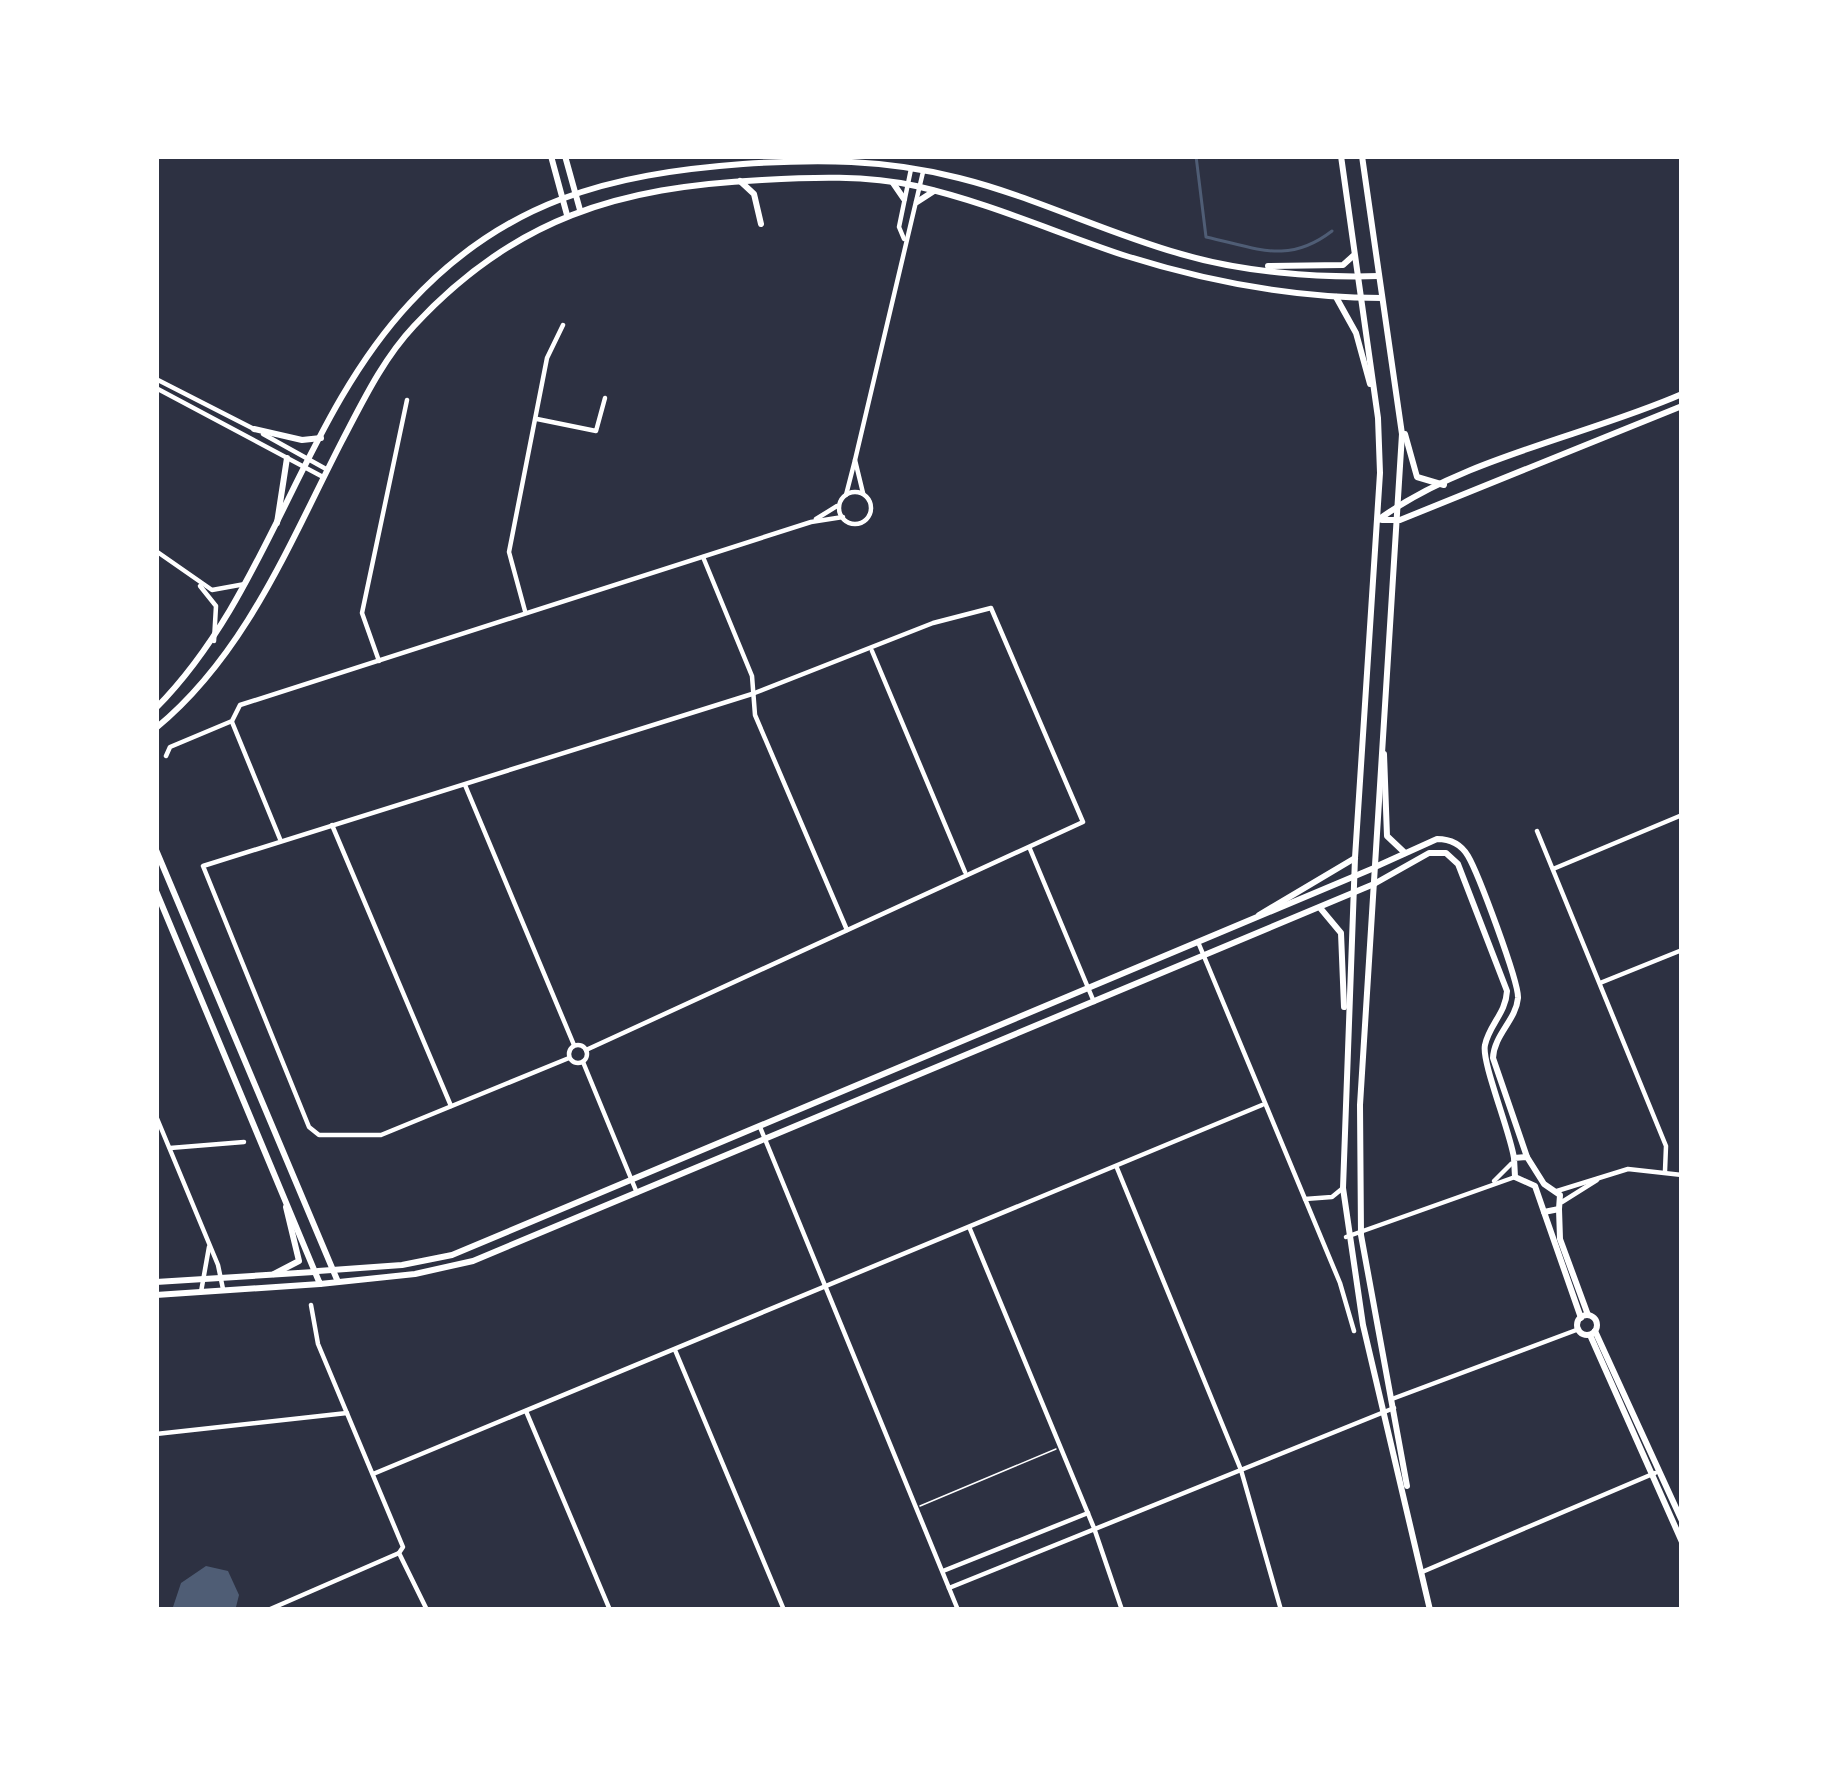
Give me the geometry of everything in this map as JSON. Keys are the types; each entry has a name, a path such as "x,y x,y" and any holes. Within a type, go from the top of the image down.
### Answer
{"main road":[{"path":"551,156 567,215"},
{"path":"565,156 580,210"},
{"path":"912,166 914,156"},
{"path":"924,170 927,156"},
{"path":"1341,156 1374,393 1378,520 1354,858 1343,1188 1346,1238 1408,1502"},
{"path":"1362,156 1401,425 1401,503 1387,622 1360,1120 1361,1234 1430,1610"},
{"path":"156,708 214,641 369,354 414,298 482,241 572,193 661,170 820,160 912,166 998,189 1181,254 1259,268 1379,276"},
{"path":"156,730 237,639 381,369 440,297 510,244 580,210 643,191 740,181 834,177 908,184 1196,276 1334,296 1382,298"},
{"path":"740,181 754,194 761,224"},
{"path":"893,183 904,199"},
{"path":"917,202 934,191"},
{"path":"1259,268 1342,265 1354,255"},
{"path":"1334,296 1356,333 1374,393"},
{"path":"1378,520 1401,503 1444,485 1682,394"},
{"path":"1378,520 1400,520 1682,406"},
{"path":"1401,425 1417,476 1444,485"},
{"path":"254,429 302,440 323,437"},
{"path":"277,526 286,458"},
{"path":"1382,745 1388,773 1387,836 1405,853"},
{"path":"156,1282 402,1265 452,1255 1447,839 1468,855 1517,984 1516,1009 1493,1046 1493,1058 1527,1157 1544,1184 1557,1191 1560,1239 1584,1316 1579,1329 1592,1333 1682,1522"},
{"path":"156,850 338,1282"},
{"path":"156,1295 320,1284 460,1264 1204,957 1439,851 1458,864 1507,991 1506,1006 1485,1043 1485,1060 1508,1120 1515,1177 1534,1186 1584,1316 1597,1323 1592,1333"},
{"path":"1256,917 1270,904 1335,873 1354,858"},
{"path":"1465,883 1477,878"},
{"path":"156,891 320,1284"},
{"path":"1318,908 1331,915 1342,933 1346,1046"},
{"path":"1512,1161 1527,1157"},
{"path":"274,1274 299,1261 282,1192"},
{"path":"1544,1212 1561,1206"},
{"path":"1658,1472 1682,1543"}],"street":[{"path":"904,239 899,227 912,166"},
{"path":"811,522 840,506 846,496 924,170"},
{"path":"525,611 509,552 547,358 562,326"},
{"path":"156,379 160,388 286,458 309,465"},
{"path":"160,388 254,429 325,474"},
{"path":"156,398 160,388"},
{"path":"537,418 596,431 605,398"},
{"path":"379,661 362,613 407,400"},
{"path":"166,756 170,747 232,721 239,705 811,522 843,517 856,524 866,520 871,505 855,460"},
{"path":"846,496 863,493"},
{"path":"840,506 843,517"},
{"path":"156,551 196,581 216,606 214,641"},
{"path":"703,556 752,676 754,715 847,930"},
{"path":"196,581 229,591 246,584"},
{"path":"583,1062 569,1058 381,1135 319,1135 309,1127 202,866 752,694 872,651 933,623 991,608 1083,822 1030,849 964,872 586,1051 583,1062 637,1193"},
{"path":"872,651 964,872"},
{"path":"232,721 280,839"},
{"path":"464,785 574,1045 586,1051"},
{"path":"1553,869 1682,815"},
{"path":"332,825 451,1106"},
{"path":"1537,831 1666,1146 1665,1172"},
{"path":"1030,849 1094,1002"},
{"path":"1198,942 1305,1199 1354,1331"},
{"path":"1600,983 1682,950"},
{"path":"569,1058 574,1045"},
{"path":"373,1474 1262,1105"},
{"path":"156,1116 223,1290"},
{"path":"759,1125 958,1610"},
{"path":"170,1148 244,1142"},
{"path":"1494,1181 1512,1161"},
{"path":"1117,1168 1241,1470 1281,1610"},
{"path":"1557,1191 1628,1169 1682,1175"},
{"path":"1346,1238 1515,1177"},
{"path":"1561,1206 1597,1180"},
{"path":"1305,1199 1332,1197 1343,1188"},
{"path":"970,1228 1094,1528 1122,1610"},
{"path":"201,1292 208,1247"},
{"path":"268,1610 399,1553 403,1546 318,1344 311,1305"},
{"path":"949,1588 1579,1329"},
{"path":"675,1350 784,1610"},
{"path":"526,1411 610,1610"},
{"path":"156,1434 348,1412"},
{"path":"1422,1572 1658,1472"},
{"path":"942,1571 1088,1513"},
{"path":"399,1553 427,1610"}],"lane":[{"path":"916,1508 1061,1447"}],"water":[{"path":"206,1566 228,1571 239,1595 236,1607 172,1610 181,1583"}],"waterway":[{"path":"1196,156 1206,237 1286,251 1332,231"}]}
